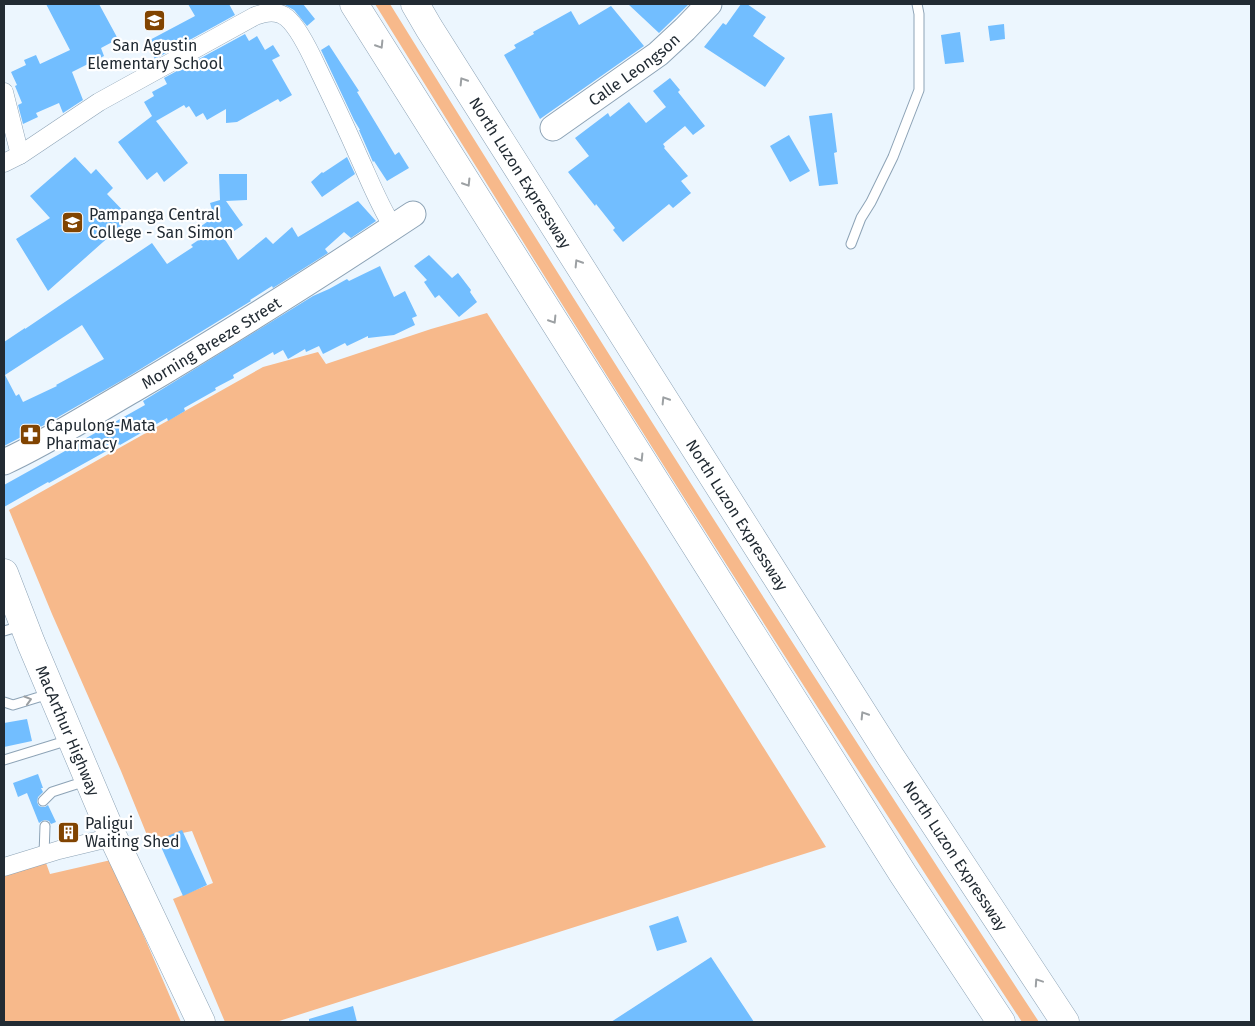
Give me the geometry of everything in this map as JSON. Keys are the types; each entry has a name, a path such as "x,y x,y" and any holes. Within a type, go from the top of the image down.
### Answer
{"highway":[{"path":"354,4 903,874 1001,1022"},
{"name":"North Luzon Expressway","path":"415,4 884,748 1065,1022"},
{"name":"MacArthur Highway","path":"4,574 14,628 52,693 113,837 201,1022"}],"main road":[{"name":"Calle Leongson","path":"553,128 658,54 709,4"},
{"name":"Morning Breeze Street","path":"4,462 74,424 179,362 298,289 403,221"}],"street":[{"path":"4,164 99,102 255,16 264,12 274,12 288,19 296,28 334,102 375,194 403,221"},
{"path":"4,92 20,155"},
{"path":"4,867 113,837"}],"lane":[{"path":"851,244 861,218 893,157 919,90 919,14 917,4"},
{"path":"4,702 13,705 52,693"},
{"path":"4,760 72,739"},
{"path":"43,801 52,792 89,780"},
{"path":"44,855 45,826"}],"shaded area":[{"path":"375,4 390,4 711,515 1039,1022 1022,1022 939,896 695,515"},
{"path":"487,313 646,560 826,847 276,1022 225,1022 173,899 213,883 192,831 149,840 9,510 263,367 318,352 326,364 431,329"},
{"path":"111,860 181,1022 4,1022 4,876 46,863 50,874"}],"building":[{"path":"46,4 99,4 118,39 101,48 104,56 72,72 83,100 63,113 59,103 36,113 38,117 23,124 18,105 22,103 11,72 26,65 24,60 36,55 40,64 70,50"},
{"path":"188,4 229,4 235,15 155,59 146,42 195,16"},
{"path":"283,4 303,4 315,19 307,26 294,10"},
{"path":"628,4 689,4 659,33"},
{"path":"741,4 747,4 766,17 753,36 785,58 765,87 704,47 723,23 726,25"},
{"path":"611,6 644,46 540,119 504,55 516,48 514,45 534,34 533,32 571,11 579,25"},
{"path":"1004,24 1005,39 990,41 988,26"},
{"path":"960,32 964,62 945,64 941,35"},
{"path":"245,34 249,41 257,36 265,50 273,45 280,56 272,60 292,95 280,102 278,99 237,122 226,123 226,109 207,120 203,113 196,117 189,106 186,108 184,105 156,121 188,163 164,182 157,172 147,180 118,142 152,116 144,102 154,96 152,92 167,84 164,78"},
{"path":"329,45 359,91 357,92 395,155 399,152 409,168 387,181 373,162 360,130 321,50"},
{"path":"670,78 680,90 678,92 705,126 693,135 685,126 663,144 664,148 688,176 681,181 691,193 673,208 669,204 623,242 613,230 615,228 568,172 589,156 575,138 608,113 610,117 629,102 646,123 666,107 653,91"},
{"path":"832,113 837,152 834,153 838,184 819,186 809,116"},
{"path":"789,135 810,171 790,182 770,146"},
{"path":"75,157 91,174 96,169 113,188 107,194 130,218 48,291 16,239 50,218 30,196"},
{"path":"347,157 355,174 322,197 311,182 322,172"},
{"path":"219,174 247,174 247,200 226,201 243,225 224,238 238,260 266,237 273,244 292,227 298,237 358,201 376,221 351,238 344,232 325,249 328,253 273,288 272,286 126,378 4,446 4,342 152,243 167,264 193,247 191,245 203,237 197,229 214,217 210,203 220,200","holes":["82,325 104,359 57,386 23,402 19,394 16,396 5,375"]},
{"path":"429,255 452,278 458,273 471,290 470,292 477,302 459,317 439,295 435,298 424,282 427,280 414,266"},
{"path":"380,266 394,297 405,291 417,316 412,318 415,325 394,335 368,338 368,336 347,346 345,343 323,354 319,346 306,352 305,349 288,359 283,350 274,355 273,352 233,375 234,378 184,408 185,411 168,421 167,418 4,507 4,485 145,405 143,401 313,296 347,279 349,281"},
{"path":"27,719 32,741 4,747 4,723"},
{"path":"38,774 43,792 38,797 37,802 42,807 48,805 56,822 51,824 45,820 39,823 27,793 18,797 13,783"},
{"path":"182,830 207,885 183,896 158,840"},
{"path":"678,916 687,942 657,951 649,926"},
{"path":"711,957 754,1022 611,1022 688,972"},
{"path":"353,1006 357,1022 309,1022 309,1019"}],"place":[{"name":"San Agustin Elementary School","path":"155,21"},
{"name":"Pampanga Central College - San Simon","path":"73,223"},
{"name":"Capulong-Mata Pharmacy","path":"30,434"},
{"name":"Paligui Waiting Shed","path":"69,832"}]}
